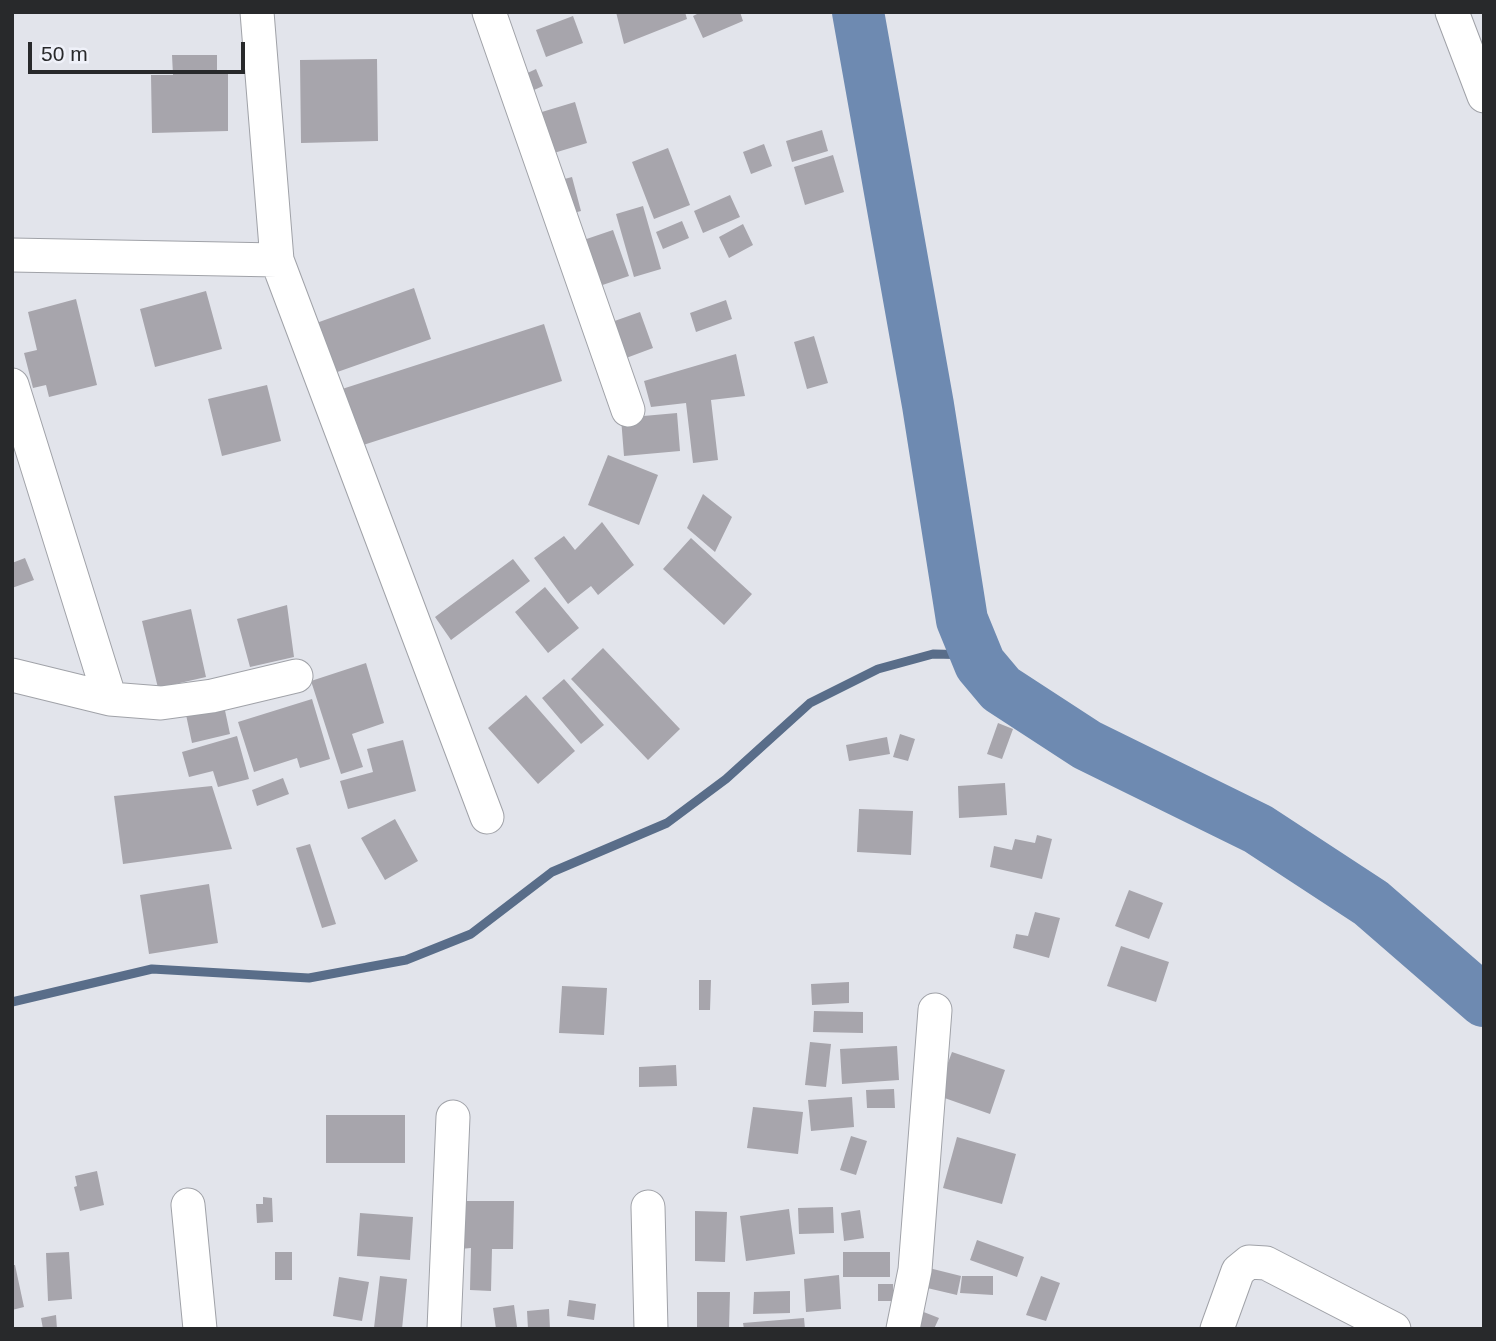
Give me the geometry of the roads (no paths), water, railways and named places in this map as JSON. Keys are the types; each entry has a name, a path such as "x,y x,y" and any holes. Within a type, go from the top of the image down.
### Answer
{"street":[{"path":"257,12 277,260 487,817"},
{"path":"489,12 628,410"},
{"path":"1452,12 1484,96"},
{"path":"12,254 277,260"},
{"path":"12,385 110,699"},
{"path":"12,676 110,699 160,703 212,696 296,676"},
{"path":"903,1329 915,1270 935,1010"},
{"path":"444,1329 453,1117"},
{"path":"188,1205 200,1329"},
{"path":"648,1208 651,1329"},
{"path":"1217,1329 1238,1271 1249,1262 1266,1263 1394,1329"}],"waterway":[{"path":"858,12 928,405 962,620 980,664 1001,689 1087,745 1258,829 1371,903 1484,1001"},
{"path":"12,1002 152,969 309,978 406,960 471,934 552,872 667,823 726,779 810,703 878,669 933,654 976,655"}]}
